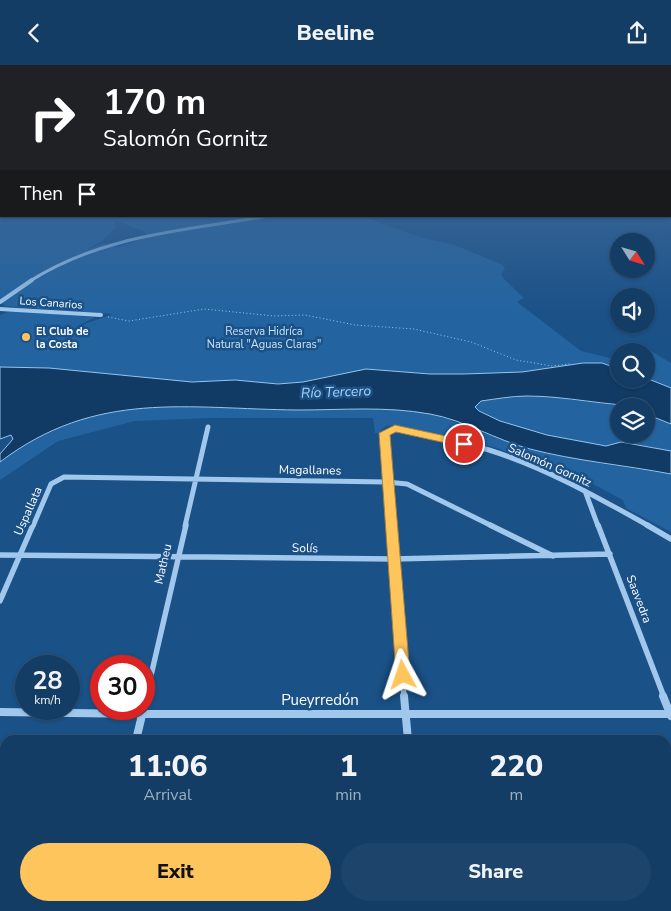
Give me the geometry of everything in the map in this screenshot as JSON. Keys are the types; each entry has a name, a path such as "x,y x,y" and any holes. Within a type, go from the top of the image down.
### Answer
{"street":[{"path":"0,302 48,271 93,251 160,233"},
{"name":"Los Canarios","path":"1,309 101,315"},
{"name":"Matheu","path":"155,658 208,427"},
{"name":"Salomón Gornitz","path":"388,482 385,433 395,429 489,451 510,458 585,490 671,539"},
{"name":"Magallanes","path":"51,484 64,477 196,477 407,484 553,556"},
{"path":"388,482 408,735"},
{"name":"Uspallata","path":"0,601 51,484"},
{"name":"Saavedra","path":"585,490 671,715"},
{"name":"Solís","path":"0,555 393,559 610,554"},
{"name":"Pueyrredón","path":"155,710 671,715"},
{"name":"Pueyrredón","path":"0,712 90,711"},
{"name":"Matheu","path":"137,735 141,720"}],"path":[{"path":"101,315 130,321 204,309 274,316 305,315 355,325 414,329 471,343 516,360 552,365 570,364"}],"green space":[{"name":"Reserva Hidríca Natural \"Aguas Claras\"","path":"0,233 110,233 88,249 103,244 118,247 149,237 145,233 410,233 452,244 503,265 505,269 501,274 504,279 524,298 517,302 581,351 610,358 610,366 602,363 583,363 522,372 464,374 430,374 366,369 303,382 278,384 235,380 192,382 49,368 0,367 0,315 10,311 95,317 76,327 113,314 2,306 5,304 0,303"},
{"path":"655,353 671,363 671,388 655,382"},
{"path":"526,396 610,405 610,443 655,443 655,418 671,424 671,451 630,444 606,446 517,427 499,422 485,415 475,407 481,401"},
{"path":"196,406 295,410 397,408 433,414 528,449 602,464 671,474 671,532 626,508 623,500 591,483 583,485 497,448 397,425 386,426 378,433 375,433 373,418 210,418 135,421 58,441 0,480 0,462 30,442 61,426 95,415 130,408"}],"water":[{"name":"Río Tercero","path":"583,363 602,363 610,366 610,388 655,388 655,382 671,388 671,424 655,418 655,398 610,398 610,403 527,396 481,401 475,407 479,411 500,421 547,435 606,446 627,443 671,451 671,474 547,453 505,441 468,425 443,417 380,409 298,410 180,407 143,408 107,413 71,423 36,439 0,462 0,454 13,439 11,435 0,439 0,367 49,368 192,382 235,380 278,384 303,382 366,369 430,374 522,372"}],"place":[{"name":"El Club de la Costa","path":"26,337"}],"route":[{"path":"403,675 385,433 395,429 464,444"}]}
